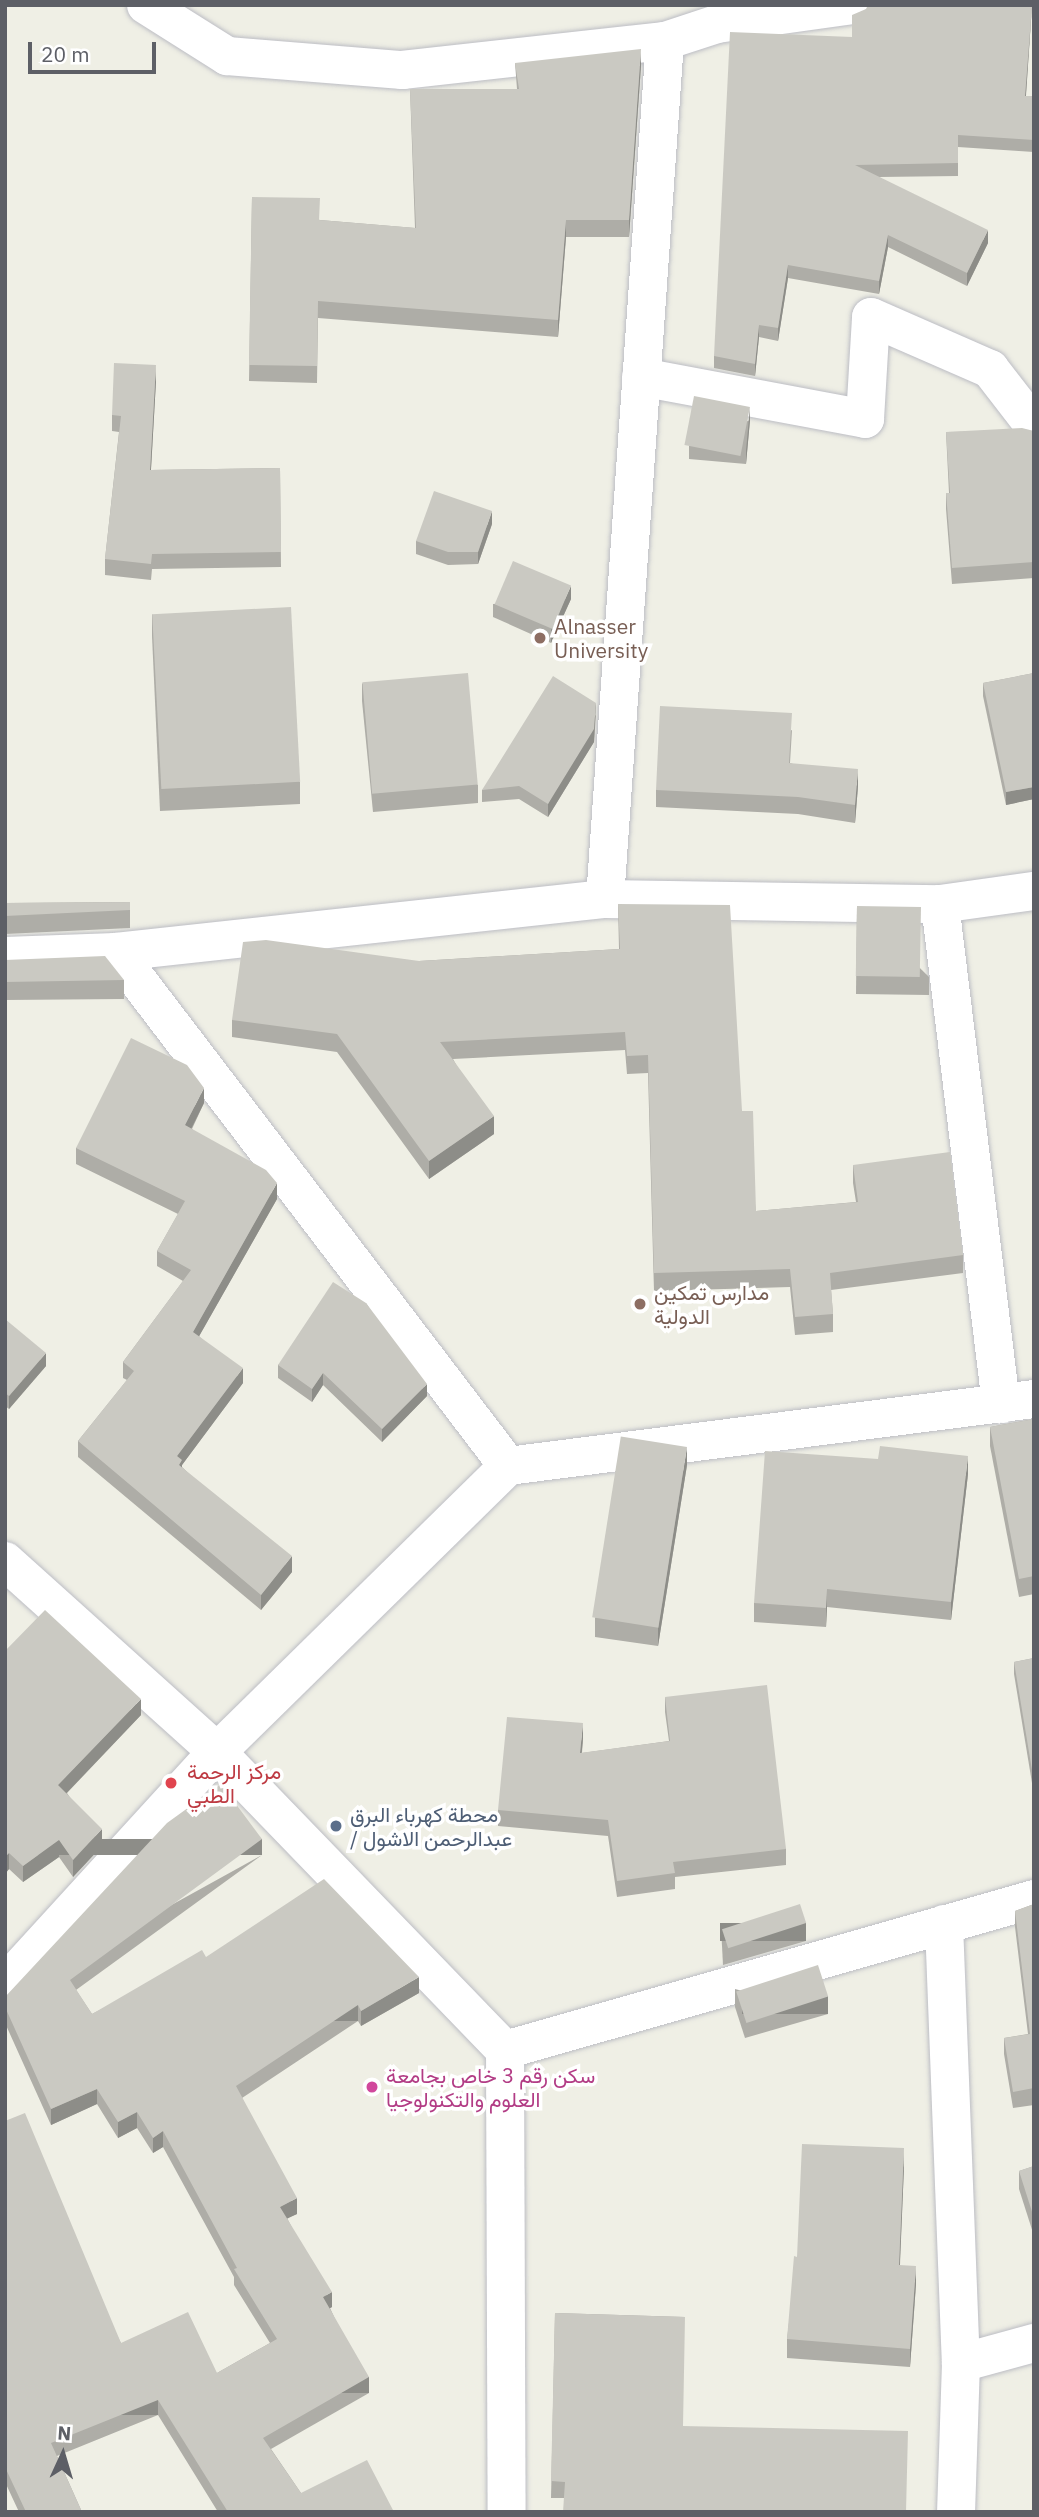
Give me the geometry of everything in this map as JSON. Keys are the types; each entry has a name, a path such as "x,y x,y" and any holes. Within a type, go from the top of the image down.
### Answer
{"street":[{"path":"145,5 227,56 402,70 665,41 714,14 852,5"},
{"path":"605,899 665,41"},
{"path":"641,377 865,419 871,317 990,369 1034,426"},
{"path":"5,956 116,952 605,899 940,904 1034,891"},
{"path":"5,1983 217,1752 508,1466 1018,1402 940,904"},
{"path":"116,952 508,1466"},
{"path":"5,1561 217,1752 505,2050 507,2512"},
{"path":"505,2050 1034,1899"},
{"path":"944,1924 961,2363 956,2512"},
{"path":"961,2363 1034,2343"}],"building":[{"path":"868,5 1032,5 1025,96 1034,96 1034,140 958,135 958,163 855,165 988,230 967,273 888,235 879,281 788,265 778,328 759,325 755,364 714,356 730,32 852,37 852,15 866,9"},
{"path":"641,49 629,220 566,220 558,320 318,301 317,366 249,365 252,197 320,198 319,220 416,228 410,89 519,89 515,63"},
{"path":"114,363 156,365 150,470 280,468 281,552 152,554 151,564 105,559 121,416 112,415"},
{"path":"694,396 750,407 740,456 684,445"},
{"path":"1022,428 1034,431 1034,562 952,568 946,493 950,493 946,432"},
{"path":"434,491 492,511 478,552 448,552 416,541"},
{"path":"513,561 571,586 553,629 495,604"},
{"path":"291,607 300,782 161,789 152,614"},
{"path":"468,673 478,785 372,794 362,682"},
{"path":"1034,673 1034,787 1006,792 983,683"},
{"path":"553,676 596,703 594,729 548,804 519,786 482,790"},
{"path":"660,706 792,713 789,763 858,769 855,805 798,797 656,790"},
{"path":"130,902 130,910 5,916 5,903"},
{"path":"618,904 730,905 742,1111 753,1111 756,1211 858,1202 853,1165 950,1152 963,1255 830,1273 833,1314 795,1317 790,1269 654,1273 648,1055 627,1056 625,1032 440,1042 494,1116 429,1161 337,1034 232,1020 243,942 266,940 419,961 620,949"},
{"path":"857,906 921,907 920,977 856,976"},
{"path":"105,956 124,980 5,982 5,960"},
{"path":"131,1038 187,1065 204,1088 185,1125 266,1170 277,1183 193,1332 243,1368 177,1456 182,1460 179,1465 292,1556 261,1595 78,1441 134,1371 123,1362 191,1270 157,1251 185,1201 76,1148"},
{"path":"333,1282 366,1303 427,1384 382,1429 323,1373 312,1389 278,1365"},
{"path":"5,1319 46,1353 9,1396 5,1393"},
{"path":"1034,1419 1034,1576 1019,1579 990,1427"},
{"path":"621,1437 687,1447 658,1628 592,1617"},
{"path":"880,1446 968,1456 951,1602 827,1589 826,1608 754,1603 765,1451 878,1459"},
{"path":"45,1610 141,1699 58,1785 102,1829 73,1860 59,1840 23,1866 9,1853 5,1857 5,1651"},
{"path":"1034,1658 1034,1776 1033,1776 1014,1662"},
{"path":"767,1685 786,1849 673,1862 675,1873 617,1881 608,1820 498,1810 507,1717 583,1723 580,1753 670,1741 665,1697"},
{"path":"221,1784 262,1839 70,1980 92,2014 202,1950 206,1957 324,1879 419,1977 361,2011 358,2005 236,2086 297,2198 280,2207 332,2292 323,2297 369,2377 263,2438 301,2493 367,2460 394,2512 228,2512 158,2400 51,2443 82,2512 26,2512 5,2467 5,2121 25,2113 121,2343 188,2312 217,2373 277,2339 234,2269 237,2268 163,2131 153,2138 137,2112 118,2122 97,2089 51,2109 5,2007 5,1997 167,1823"},
{"path":"800,1904 806,1923 728,1948 722,1929"},
{"path":"1034,1904 1034,2088 1013,2092 1004,2038 1030,2034 1015,1911"},
{"path":"818,1965 828,1996 746,2023 736,1992"},
{"path":"802,2144 904,2148 899,2265 916,2266 910,2349 787,2339 794,2256 797,2257"},
{"path":"1034,2166 1034,2218 1019,2171"},
{"path":"555,2313 685,2317 683,2426 908,2431 906,2512 563,2512 565,2482 551,2481"}],"place":[{"name":"Alnasser University","path":"540,638"},
{"name":"مدارس تمكين الدولية","path":"640,1304"},
{"name":"مركز الرحمة الطبي","path":"171,1783"},
{"name":"محطة كهرباء البرق / عبدالرحمن الاشول","path":"336,1826"},
{"name":"سكن رقم 3 خاص بجامعة العلوم والتكنولوجيا","path":"372,2087"}]}
